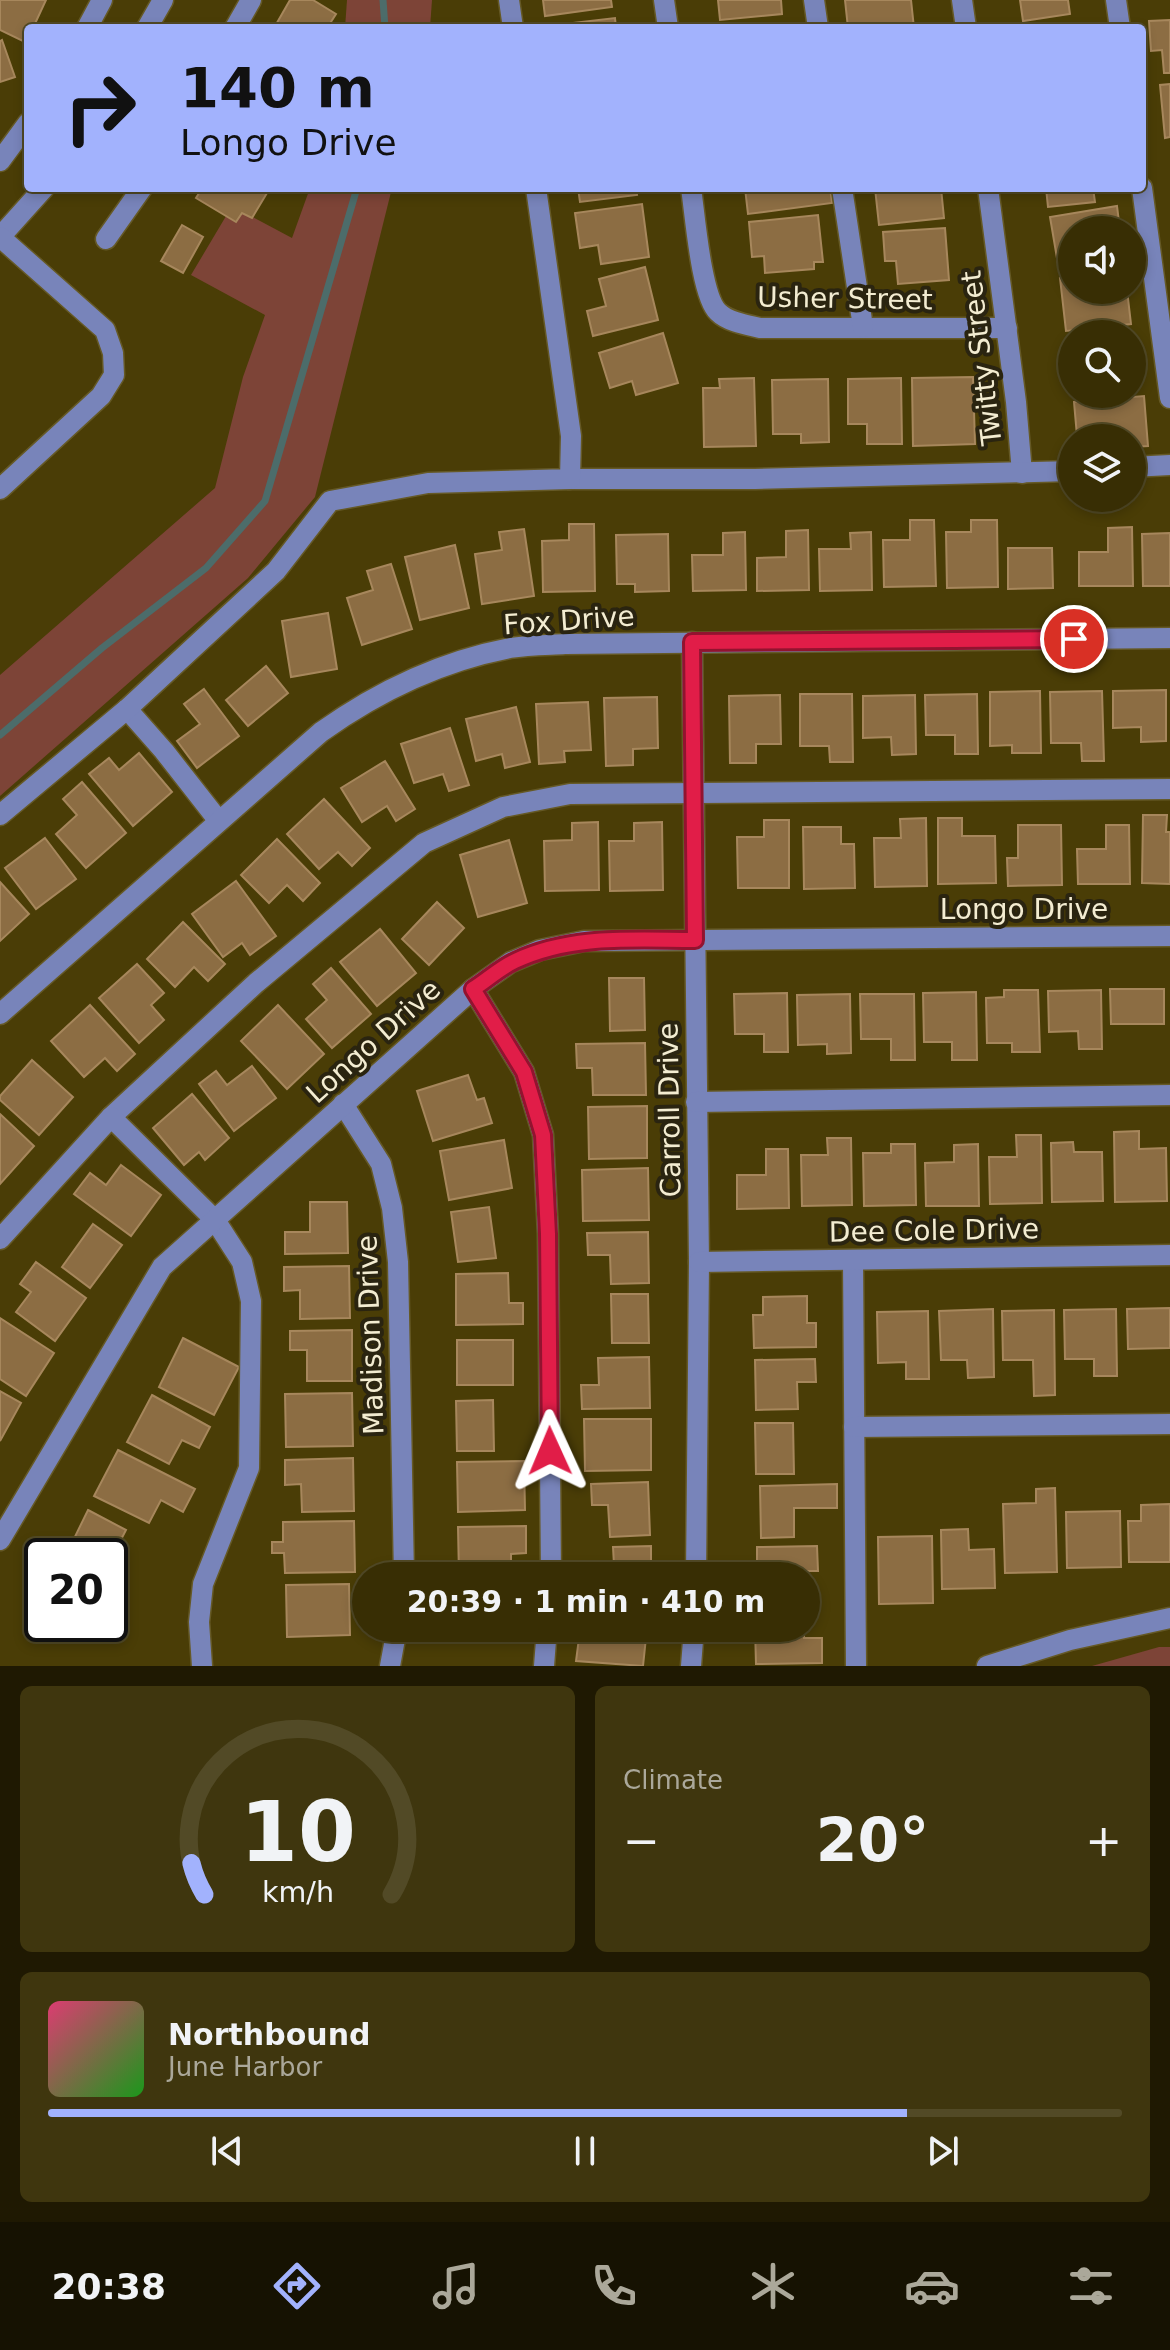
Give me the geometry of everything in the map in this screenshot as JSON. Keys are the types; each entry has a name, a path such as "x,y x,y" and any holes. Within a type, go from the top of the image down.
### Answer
{"street":[{"path":"89,24 102,0"},
{"path":"149,24 163,0"},
{"path":"237,24 251,0"},
{"path":"509,0 512,24"},
{"path":"664,0 667,24"},
{"path":"814,0 817,24"},
{"path":"962,0 965,24"},
{"path":"1116,0 1119,24"},
{"path":"0,161 24,128"},
{"path":"0,489 101,396 114,375 113,353 105,330 0,237 40,192"},
{"path":"106,239 139,192"},
{"path":"537,192 571,436 570,479"},
{"name":"Usher Street","path":"692,192 706,287 718,312 739,323 760,328 1007,328"},
{"path":"843,192 863,327"},
{"name":"Twitty Street","path":"989,192 1022,473"},
{"path":"1143,192 1170,398"},
{"path":"1146,466 1170,465"},
{"path":"0,815 127,709 276,571 330,501 428,483 1058,472"},
{"name":"Fox Drive","path":"0,1014 321,732 360,705 405,682 511,648 565,644 1170,638"},
{"name":"Carroll Drive","path":"692,642 699,1262 696,1562"},
{"path":"127,709 218,820"},
{"path":"0,1239 111,1117 256,983 424,843 503,807 570,794 1170,789"},
{"name":"Longo Drive","path":"0,1540 162,1267 473,989 511,962 540,950 584,941 1170,936"},
{"path":"473,989 524,1072 543,1135 548,1234 551,1562"},
{"path":"696,1102 1170,1095"},
{"name":"Madison Drive","path":"343,1104 381,1164 392,1208 398,1262 404,1562"},
{"path":"111,1117 215,1220 242,1262 251,1301 249,1468 203,1584 199,1622 202,1666"},
{"name":"Dee Cole Drive","path":"699,1262 1170,1255"},
{"path":"853,1260 856,1666"},
{"path":"854,1427 1170,1424"},
{"path":"987,1666 1070,1640 1170,1618"},
{"path":"390,1666 394,1642"},
{"path":"544,1666 546,1642"},
{"path":"691,1666 693,1642"}],"shaded area":[{"path":"347,0 432,0 430,24 345,24"},
{"path":"309,192 391,192 315,497 248,578 0,796 0,675 215,488 243,377 265,315 191,275 232,206 292,238"},
{"path":"1159,1647 1170,1647 1170,1666 1092,1666"}],"building":[{"path":"0,0 46,0 35,24 24,24 24,42 0,30"},
{"path":"290,0 313,0 336,14 330,24 276,24"},
{"path":"543,0 611,0 612,7 545,16"},
{"path":"718,0 781,0 782,14 720,20"},
{"path":"845,0 911,0 914,24 848,24"},
{"path":"1020,0 1068,0 1070,14 1023,21"},
{"path":"615,18 616,24 565,24"},
{"path":"1170,20 1170,73 1164,73 1162,50 1151,51 1149,21"},
{"path":"0,41 15,77 0,82"},
{"path":"1170,84 1170,137 1165,138 1160,85"},
{"path":"200,192 268,192 252,218 242,213 236,222 196,198"},
{"path":"579,192 637,192 637,195 580,202"},
{"path":"745,192 831,192 832,203 748,214"},
{"path":"875,192 941,192 944,218 879,225"},
{"path":"1046,192 1094,192 1095,202 1048,207"},
{"path":"642,204 649,257 601,264 598,245 580,248 575,213"},
{"path":"1117,206 1118,216 1058,216 1058,264 1050,217"},
{"path":"818,215 823,262 814,262 814,269 765,273 764,256 752,257 749,222"},
{"path":"182,225 203,237 183,273 161,261"},
{"path":"945,228 949,280 898,284 896,261 885,261 883,232"},
{"path":"645,267 658,320 593,336 587,311 606,306 599,279"},
{"path":"1063,304 1129,304 1131,320 1065,320"},
{"path":"663,333 678,383 636,395 632,381 610,388 599,353"},
{"path":"973,377 975,444 913,446 912,378"},
{"path":"754,378 756,446 704,447 703,388 720,388 719,379"},
{"path":"901,378 902,444 867,444 867,424 848,424 848,379"},
{"path":"828,379 829,442 801,443 801,434 773,434 772,380"},
{"path":"1075,408 1145,408 1148,446 1146,424 1076,424"},
{"path":"910,520 934,520 936,586 884,587 883,540 910,540"},
{"path":"971,520 997,520 998,587 947,588 946,532 971,532"},
{"path":"569,524 594,524 595,591 543,592 542,541 569,540"},
{"path":"1132,527 1133,586 1079,586 1079,552 1108,552 1108,528"},
{"path":"524,529 534,596 482,604 475,554 502,550 499,532"},
{"path":"808,530 809,590 757,591 757,558 786,557 786,531"},
{"path":"745,532 746,590 693,591 692,555 723,555 723,533"},
{"path":"871,532 872,590 820,591 819,549 851,549 850,533"},
{"path":"1170,533 1170,586 1143,586 1142,534"},
{"path":"668,534 669,591 635,592 635,584 617,584 616,535"},
{"path":"455,545 469,608 420,620 405,557"},
{"path":"1008,548 1052,548 1053,588 1008,589"},
{"path":"391,564 412,629 362,645 347,598 373,590 367,571"},
{"path":"328,613 337,669 291,677 282,621"},
{"path":"266,666 288,693 248,726 226,700"},
{"path":"204,689 239,736 197,768 177,741 200,724 184,704"},
{"path":"1166,690 1166,741 1141,742 1141,727 1113,728 1113,691"},
{"path":"1040,691 1041,753 1012,753 1012,745 990,746 990,692"},
{"path":"1102,691 1104,761 1082,761 1081,743 1051,743 1050,692"},
{"path":"800,694 852,694 853,762 830,762 829,746 800,746"},
{"path":"977,694 978,754 955,754 955,735 926,735 925,695"},
{"path":"780,695 781,744 756,744 756,763 730,763 729,696"},
{"path":"915,695 916,754 892,755 891,737 863,738 863,696"},
{"path":"657,697 658,748 633,749 633,765 606,766 604,698"},
{"path":"588,702 591,750 564,751 565,762 539,764 536,704"},
{"path":"516,707 530,762 505,768 502,754 476,761 466,719"},
{"path":"450,728 469,785 449,791 443,774 414,783 401,744"},
{"path":"139,753 172,792 133,826 89,774 109,758 119,770"},
{"path":"385,761 415,809 396,821 387,806 362,822 341,788"},
{"path":"82,782 126,833 86,868 56,834 77,815 63,799"},
{"path":"324,799 370,848 352,866 338,852 319,869 287,834"},
{"path":"1143,815 1167,815 1170,884 1142,883"},
{"path":"926,818 927,886 875,887 874,838 901,838 900,819"},
{"path":"938,818 962,818 962,836 995,836 996,883 938,884"},
{"path":"764,820 789,820 789,888 738,888 737,837 764,837"},
{"path":"598,822 599,890 545,891 544,841 572,840 572,823"},
{"path":"662,822 663,890 610,891 609,841 634,841 634,823"},
{"path":"1018,825 1061,825 1062,885 1008,886 1007,858 1018,858"},
{"path":"1106,825 1129,825 1130,884 1078,884 1077,849 1106,849"},
{"path":"803,827 841,827 841,844 854,844 855,888 804,889"},
{"path":"45,838 76,879 36,909 5,868"},
{"path":"277,839 320,883 303,901 287,885 269,903 241,875"},
{"path":"509,840 527,903 478,917 460,855"},
{"path":"236,881 276,936 250,955 242,943 223,957 192,914"},
{"path":"0,882 29,914 0,941"},
{"path":"437,902 464,928 429,965 402,939"},
{"path":"183,922 225,964 208,981 194,967 175,987 147,959"},
{"path":"380,929 416,973 377,1006 340,962"},
{"path":"137,964 164,993 151,1005 164,1020 139,1043 99,998"},
{"path":"331,968 371,1014 332,1048 306,1019 327,1000 313,984"},
{"path":"609,978 644,978 645,1030 610,1031"},
{"path":"1110,989 1164,989 1164,1024 1111,1024"},
{"path":"1004,990 1038,990 1040,1052 1012,1052 1012,1043 987,1043 986,998 1004,997"},
{"path":"1101,990 1102,1049 1079,1049 1078,1031 1049,1032 1048,991"},
{"path":"976,992 977,1060 952,1060 952,1042 924,1042 923,993"},
{"path":"787,993 788,1052 764,1052 764,1034 735,1034 734,994"},
{"path":"850,994 851,1053 827,1054 827,1044 798,1045 797,995"},
{"path":"860,994 914,994 915,1060 891,1060 891,1039 861,1039"},
{"path":"90,1005 135,1054 117,1071 105,1058 84,1077 51,1041"},
{"path":"278,1005 324,1054 287,1089 241,1041"},
{"path":"645,1043 646,1095 593,1095 592,1068 577,1068 576,1044"},
{"path":"32,1060 73,1097 39,1135 0,1100 0,1096"},
{"path":"252,1066 276,1098 234,1131 199,1084 216,1071 227,1085"},
{"path":"468,1075 477,1100 484,1098 492,1123 433,1141 417,1091"},
{"path":"192,1094 229,1138 205,1160 199,1152 184,1165 153,1128"},
{"path":"647,1106 647,1158 589,1159 588,1107"},
{"path":"0,1114 34,1146 0,1184"},
{"path":"1139,1131 1139,1149 1166,1148 1167,1201 1115,1202 1114,1132"},
{"path":"1016,1135 1041,1135 1042,1203 990,1204 989,1157 1017,1157"},
{"path":"827,1138 851,1138 852,1205 802,1206 801,1155 828,1155"},
{"path":"504,1140 512,1188 449,1200 440,1151"},
{"path":"1073,1142 1074,1152 1102,1152 1103,1201 1052,1202 1051,1143"},
{"path":"891,1144 915,1144 916,1205 864,1206 863,1153 891,1153"},
{"path":"978,1144 979,1206 926,1206 925,1163 954,1162 954,1145"},
{"path":"766,1149 788,1149 789,1208 737,1209 737,1175 766,1175"},
{"path":"121,1165 161,1195 131,1236 74,1194 90,1173 106,1185"},
{"path":"648,1168 649,1220 583,1221 582,1170"},
{"path":"310,1202 347,1202 348,1253 285,1254 285,1232 310,1232"},
{"path":"489,1207 496,1258 458,1262 451,1212"},
{"path":"93,1224 122,1245 90,1288 62,1267"},
{"path":"648,1232 649,1283 611,1284 610,1255 588,1255 587,1233"},
{"path":"36,1262 86,1298 55,1341 16,1312 31,1292 20,1284"},
{"path":"349,1266 350,1318 300,1319 300,1290 284,1291 284,1267"},
{"path":"508,1273 509,1303 523,1303 523,1324 456,1325 456,1274"},
{"path":"611,1294 648,1294 649,1343 612,1343"},
{"path":"807,1296 807,1323 816,1323 816,1347 754,1348 753,1315 763,1315 763,1297"},
{"path":"1170,1308 1170,1348 1128,1349 1127,1309"},
{"path":"993,1309 994,1377 968,1378 967,1360 941,1360 939,1311"},
{"path":"1116,1309 1117,1376 1094,1376 1094,1359 1065,1359 1064,1310"},
{"path":"1054,1310 1055,1395 1034,1396 1033,1360 1003,1360 1002,1311"},
{"path":"928,1311 929,1379 906,1379 906,1362 878,1363 877,1312"},
{"path":"0,1318 54,1353 26,1396 0,1379"},
{"path":"352,1330 352,1381 307,1381 307,1350 290,1350 290,1331"},
{"path":"183,1338 239,1367 214,1415 159,1387"},
{"path":"457,1340 513,1340 513,1385 457,1385"},
{"path":"649,1357 650,1408 582,1409 581,1385 599,1385 598,1358"},
{"path":"815,1359 816,1382 797,1382 798,1409 756,1410 755,1360"},
{"path":"0,1391 21,1403 0,1441"},
{"path":"352,1393 353,1446 286,1447 285,1394"},
{"path":"152,1395 210,1427 199,1448 182,1440 169,1464 127,1442"},
{"path":"493,1400 494,1451 457,1451 456,1401"},
{"path":"584,1419 651,1419 651,1470 585,1471"},
{"path":"755,1423 793,1423 794,1474 756,1474"},
{"path":"118,1450 195,1489 183,1512 161,1500 149,1523 94,1496"},
{"path":"353,1458 354,1511 302,1512 301,1484 285,1485 285,1460"},
{"path":"524,1461 525,1510 458,1512 457,1462"},
{"path":"648,1482 650,1535 610,1537 608,1505 592,1505 591,1484"},
{"path":"837,1484 837,1508 794,1508 794,1537 761,1538 760,1486"},
{"path":"1055,1488 1057,1572 1005,1573 1003,1504 1036,1503 1036,1489"},
{"path":"1170,1504 1170,1562 1129,1562 1128,1521 1141,1521 1141,1505"},
{"path":"88,1510 126,1530 122,1538 74,1538"},
{"path":"1120,1511 1121,1567 1067,1568 1066,1512"},
{"path":"354,1521 355,1562 352,1562 352,1572 285,1573 284,1553 272,1553 272,1542 283,1542 283,1522"},
{"path":"526,1526 526,1553 511,1554 511,1562 459,1562 458,1527"},
{"path":"968,1529 969,1550 994,1549 995,1588 942,1589 941,1530"},
{"path":"932,1536 933,1603 879,1604 878,1537"},
{"path":"651,1546 651,1562 614,1562 613,1547"},
{"path":"817,1546 818,1562 757,1562 757,1547"},
{"path":"349,1584 350,1635 287,1637 286,1585"},
{"path":"822,1638 822,1663 756,1664 755,1642 820,1642"},
{"path":"578,1642 646,1642 643,1666 576,1661"}],"waterway":[{"path":"383,0 385,24"},
{"path":"0,735 102,648 206,568 265,501 356,192"}],"route":[{"path":"550,1451 548,1234 543,1135 524,1072 473,989 511,962 540,950 584,941 695,940 692,642 1074,639"}]}
